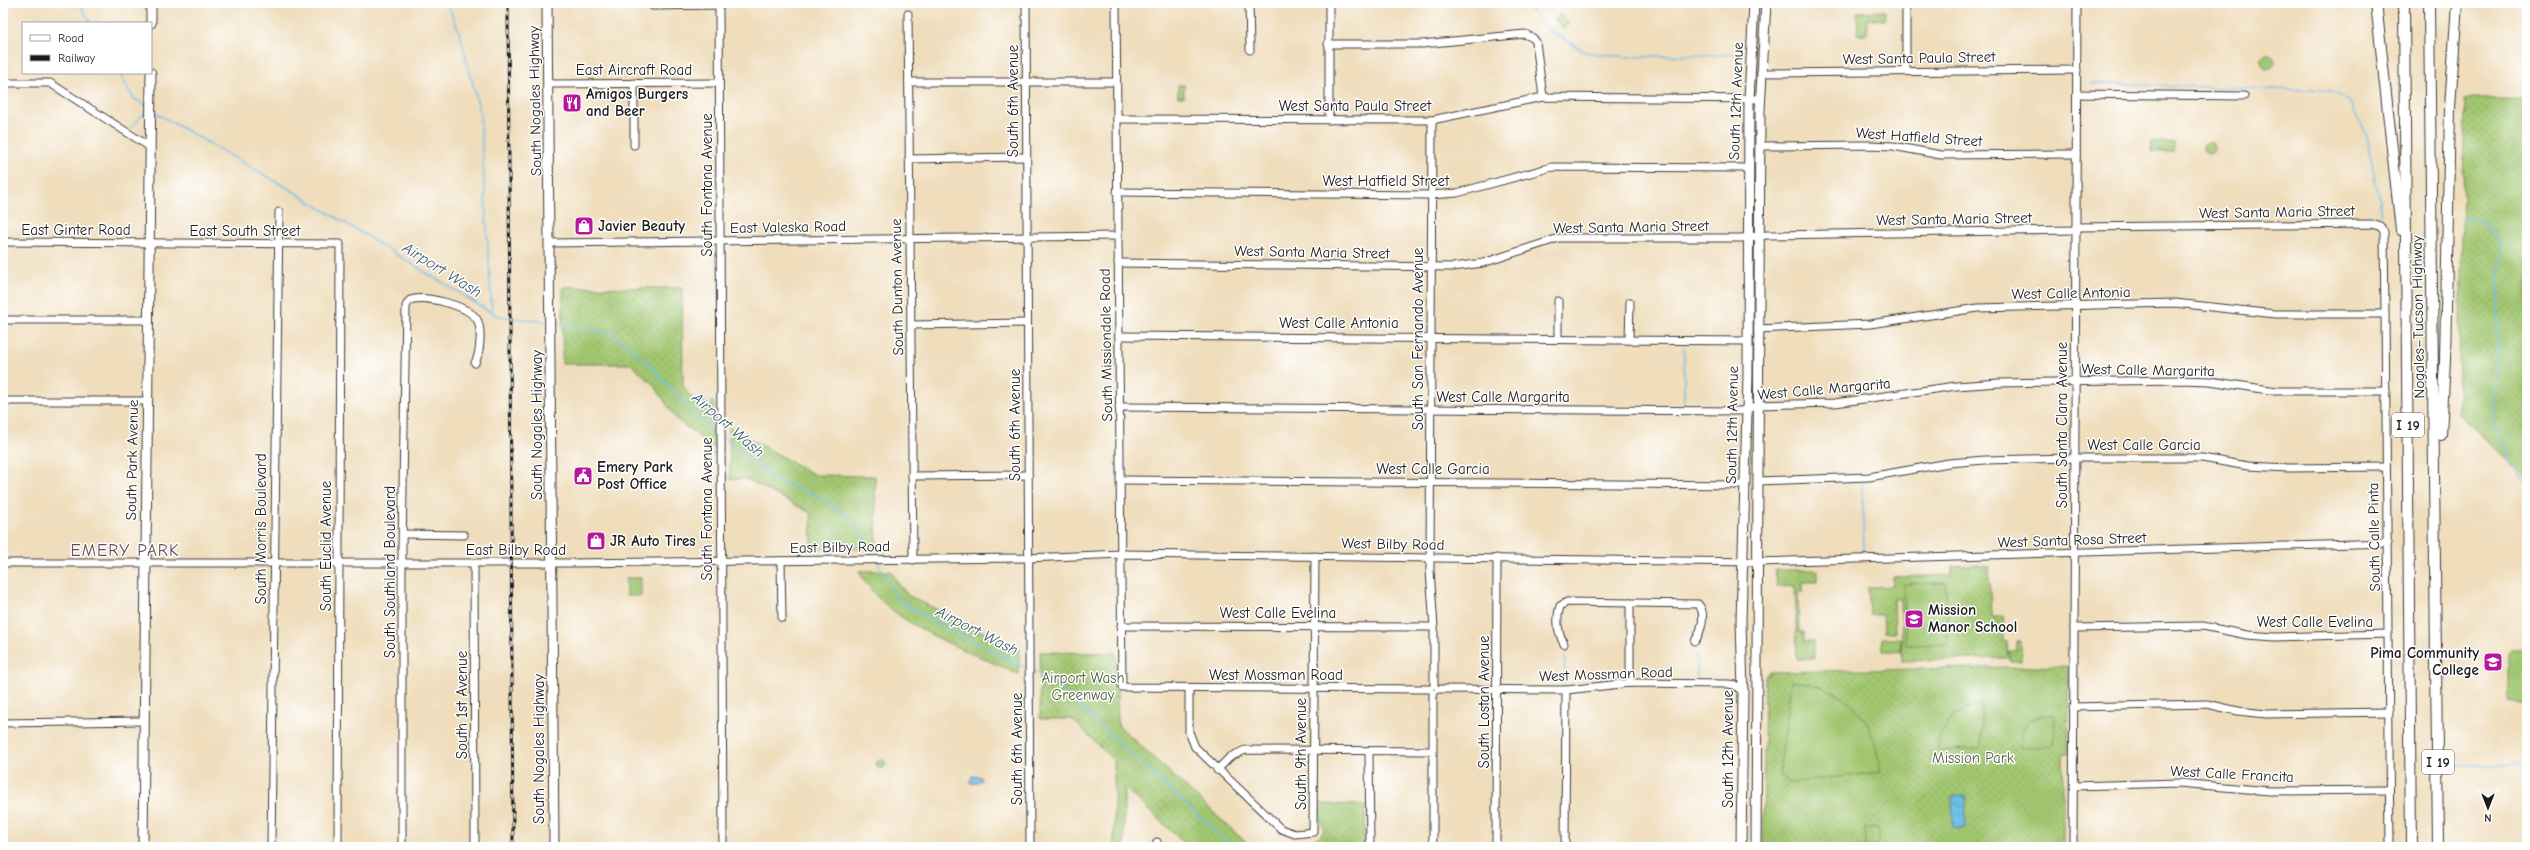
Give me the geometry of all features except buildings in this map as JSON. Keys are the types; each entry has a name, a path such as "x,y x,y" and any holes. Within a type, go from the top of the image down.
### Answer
{"highway":[{"path":"2376,3 2407,287"},
{"name":"Nogales–Tucson Highway","path":"2404,3 2411,847"},
{"name":"Nogales–Tucson Highway","path":"2429,3 2436,513 2438,847"},
{"path":"2436,513 2445,360 2448,181 2457,3"}],"main road":[{"path":"151,3 151,22"},
{"name":"South Nogales Highway","path":"547,3 551,303 554,847"},
{"name":"South 12th Avenue","path":"1741,847 1743,692 1742,562 1745,485 1749,99 1754,3"},
{"name":"South 12th Avenue","path":"1756,847 1760,99 1766,3"},
{"path":"1752,34 1758,37 1763,50"},
{"name":"South Park Avenue","path":"143,847 144,564 149,320 148,243 150,74"},
{"path":"1742,671 1757,671"}],"street":[{"name":"South 6th Avenue","path":"1026,3 1030,847"},
{"name":"South Missiondale Road","path":"1116,3 1122,687"},
{"path":"1249,3 1250,50"},
{"path":"1329,3 1329,120"},
{"path":"1906,3 1906,72"},
{"name":"South Santa Clara Avenue","path":"2073,847 2077,3"},
{"path":"653,6 719,4"},
{"name":"South Fontana Avenue","path":"719,4 720,561 723,847"},
{"name":"South Dunton Avenue","path":"908,14 913,560"},
{"path":"1328,44 1422,44 1521,34 1533,38 1538,46 1543,97"},
{"name":"West Santa Paula Street","path":"1761,74 2077,70"},
{"path":"909,82 1116,82"},
{"path":"3,83 50,83 150,147"},
{"path":"634,83 634,145"},
{"name":"East Aircraft Road","path":"549,84 719,83"},
{"path":"2077,94 2244,96"},
{"name":"West Santa Paula Street","path":"1117,119 1432,120 1543,97 1760,99"},
{"name":"South San Fernando Avenue","path":"1432,120 1430,557 1434,627 1432,751 1433,847"},
{"name":"West Hatfield Street","path":"1760,146 1867,144 1893,146 1941,155 2076,154"},
{"path":"909,158 1026,157"},
{"name":"West Hatfield Street","path":"1118,192 1432,195 1457,193 1552,167 1748,168"},
{"name":"South Morris Boulevard","path":"271,847 272,644 276,564 274,482 279,212"},
{"name":"West Santa Maria Street","path":"1118,263 1452,267 1483,263 1559,238 1748,238 1759,235 2076,228 2372,224 2381,227"},
{"name":"South Calle Pinta","path":"2381,227 2384,232 2390,847"},
{"name":"East Valeska Road","path":"550,243 1118,236"},
{"name":"East Ginter Road","path":"3,242 148,243"},
{"name":"East South Street","path":"148,243 340,244"},
{"name":"South Euclid Avenue","path":"338,847 340,244"},
{"name":"South Southland Boulevard","path":"402,847 402,534 406,306 411,299 447,302 474,316 478,322 478,357 475,363"},
{"path":"1558,302 1558,339"},
{"path":"1629,340 1630,302"},
{"name":"West Calle Antonia","path":"1758,329 1870,324 1940,312 1978,308 2175,303 2275,314 2385,314"},
{"path":"3,320 149,320"},
{"path":"911,325 1027,323"},
{"name":"West Calle Antonia","path":"1119,336 1431,337 1747,341"},
{"name":"West Calle Margarita","path":"1119,407 1746,411 1758,405 1835,403 1956,386 1999,383 2179,380 2210,382 2276,391 2386,391"},
{"path":"3,401 148,401"},
{"name":"West Calle Garcia","path":"1757,481 1869,477 1949,463 1985,460 2202,458 2248,466 2289,468 2386,467"},
{"path":"912,476 1028,475"},
{"name":"West Calle Garcia","path":"1120,480 1745,485"},
{"path":"402,534 464,535"},
{"name":"West Santa Rosa Street","path":"1757,562 2388,543"},
{"name":"West Bilby Road","path":"1028,558 1121,554 1757,562"},
{"name":"South 9th Avenue","path":"1217,770 1281,829 1295,834 1315,831 1315,556"},
{"name":"East Bilby Road","path":"3,563 340,564 1028,558"},
{"name":"South Lostan Avenue","path":"1496,847 1498,558"},
{"path":"781,561 782,618"},
{"name":"South 1st Avenue","path":"474,563 475,847"},
{"path":"1564,644 1559,634 1558,612 1559,604 1567,602 1698,604 1702,612 1700,634 1695,642"},
{"path":"1630,603 1630,683"},
{"name":"West Calle Evelina","path":"1121,626 1434,627"},
{"name":"West Calle Evelina","path":"2074,628 2204,626 2247,635 2275,637 2388,634"},
{"path":"1728,684 1737,681 1742,658"},
{"name":"West Mossman Road","path":"1122,687 1566,690 1630,683 1728,684"},
{"path":"1728,684 1740,688 1743,692"},
{"path":"1189,688 1188,732 1191,740 1217,770 1230,757 1245,750 1432,751"},
{"path":"1565,847 1566,690"},
{"path":"2073,707 2207,704 2238,711 2266,714 2389,712"},
{"path":"3,723 143,721"},
{"path":"1369,751 1370,847"},
{"name":"West Calle Francita","path":"2073,786 2179,783 2269,791 2389,790"}],"green space":[{"path":"1885,11 1885,20 1867,19 1867,34 1858,34 1857,12"},
{"path":"1560,14 1569,24 1564,29 1555,19"},
{"path":"2268,55 2273,57 2275,62 2273,67 2268,69 2263,67 2261,62 2263,57"},
{"path":"1178,85 1184,85 1184,97 1178,97"},
{"path":"2465,99 2527,99 2527,478 2458,413"},
{"path":"2151,142 2174,142 2174,152 2151,152"},
{"path":"2211,142 2214,143 2214,153 2207,154 2204,153 2203,146 2204,143"},
{"path":"563,287 682,288 683,385 695,400 714,402 715,449 676,419 654,385 631,364 562,364"},
{"path":"729,427 815,475 875,476 877,549 812,549 811,513 746,479 730,479"},
{"path":"1977,565 1989,567 1991,616 2003,616 2004,641 2007,641 2008,658 1902,661 1901,599 1894,599 1895,632 1884,632 1883,615 1870,615 1868,587 1893,586 1893,577 1952,575 1951,566"},
{"path":"1775,570 1817,570 1817,582 1803,582 1803,592 1798,592 1799,632 1804,632 1804,641 1814,641 1814,659 1797,659 1795,586 1777,587"},
{"name":"Airport Wash Greenway","path":"859,571 891,571 900,586 909,596 1020,650 1018,674 952,645 907,621 887,606 871,590"},
{"path":"626,578 641,578 641,596 626,596"},
{"path":"1946,583 1948,644 1906,645 1904,584"},
{"path":"1882,638 1900,638 1901,651 1882,651"},
{"path":"2016,641 2021,641 2021,661 2010,661 2009,650 2016,650"},
{"path":"2512,649 2527,649 2527,705 2508,702 2508,652"},
{"name":"Airport Wash Greenway","path":"1040,652 1116,653 1118,725 1251,847 1188,847 1124,787 1124,847 1114,847 1114,761 1072,719 1040,719"},
{"name":"Mission Park","path":"2068,666 2069,753 2063,754 2063,847 1763,847 1765,675 1768,675 1768,672"},
{"path":"1791,681 1811,684 1828,690 1843,697 1855,707 1865,720 1872,735 1877,752 1880,772 1790,783 1779,776"},
{"path":"1981,705 1981,746 1979,748 1938,751 1941,734 1950,720 1956,714 1964,710"},
{"path":"2045,715 2055,715 2054,744 2052,746 2020,748 2023,730 2029,722"},
{"path":"879,760 883,760 885,764 883,768 879,768 877,766 877,762"},
{"path":"1319,804 1365,805 1365,847 1314,847 1314,839 1321,836 1324,829 1319,818"},
{"path":"1865,828 1878,828 1878,846 1866,846"}],"water":[{"path":"972,776 981,777 982,780 972,784 970,782"},
{"path":"1965,795 1966,828 1953,828 1952,796"}],"waterway":[{"name":"Airport Wash","path":"79,3 90,22"},
{"path":"447,3 460,34 480,112 492,313"},
{"path":"1523,3 1547,28 1585,52 1626,57 1743,54"},
{"name":"Airport Wash","path":"120,74 134,99 147,106"},
{"path":"2090,83 2333,91 2350,103 2367,136 2381,213"},
{"path":"130,129 146,111"},
{"name":"Airport Wash","path":"154,112 291,190 497,316 546,322"},
{"path":"2460,218 2481,219 2501,244 2493,420 2513,468 2527,483"},
{"name":"Airport Wash","path":"553,323 612,333 649,364 698,418 718,434"},
{"path":"1684,347 1684,406"},
{"name":"Airport Wash","path":"724,438 776,480 822,497 857,524 875,558"},
{"path":"1862,480 1864,554"},
{"name":"Airport Wash","path":"877,561 898,600 945,628 1027,668"},
{"path":"1696,655 1697,677"},
{"path":"1564,685 1565,658"},
{"name":"Airport Wash","path":"1032,670 1051,680 1232,847"},
{"path":"2450,766 2527,764"}],"railway":[{"path":"508,3 513,847"}],"place":[{"name":"Amigos Burgers and Beer","path":"572,103"},
{"name":"Javier Beauty","path":"584,226"},
{"name":"Emery Park Post Office","path":"583,476"},
{"name":"JR Auto Tires","path":"596,541"},
{"name":"Mission Manor School","path":"1914,619"},
{"name":"Pima Community College","path":"2493,662"}],"district":[{"name":"EMERY PARK","path":"125,550"}]}
